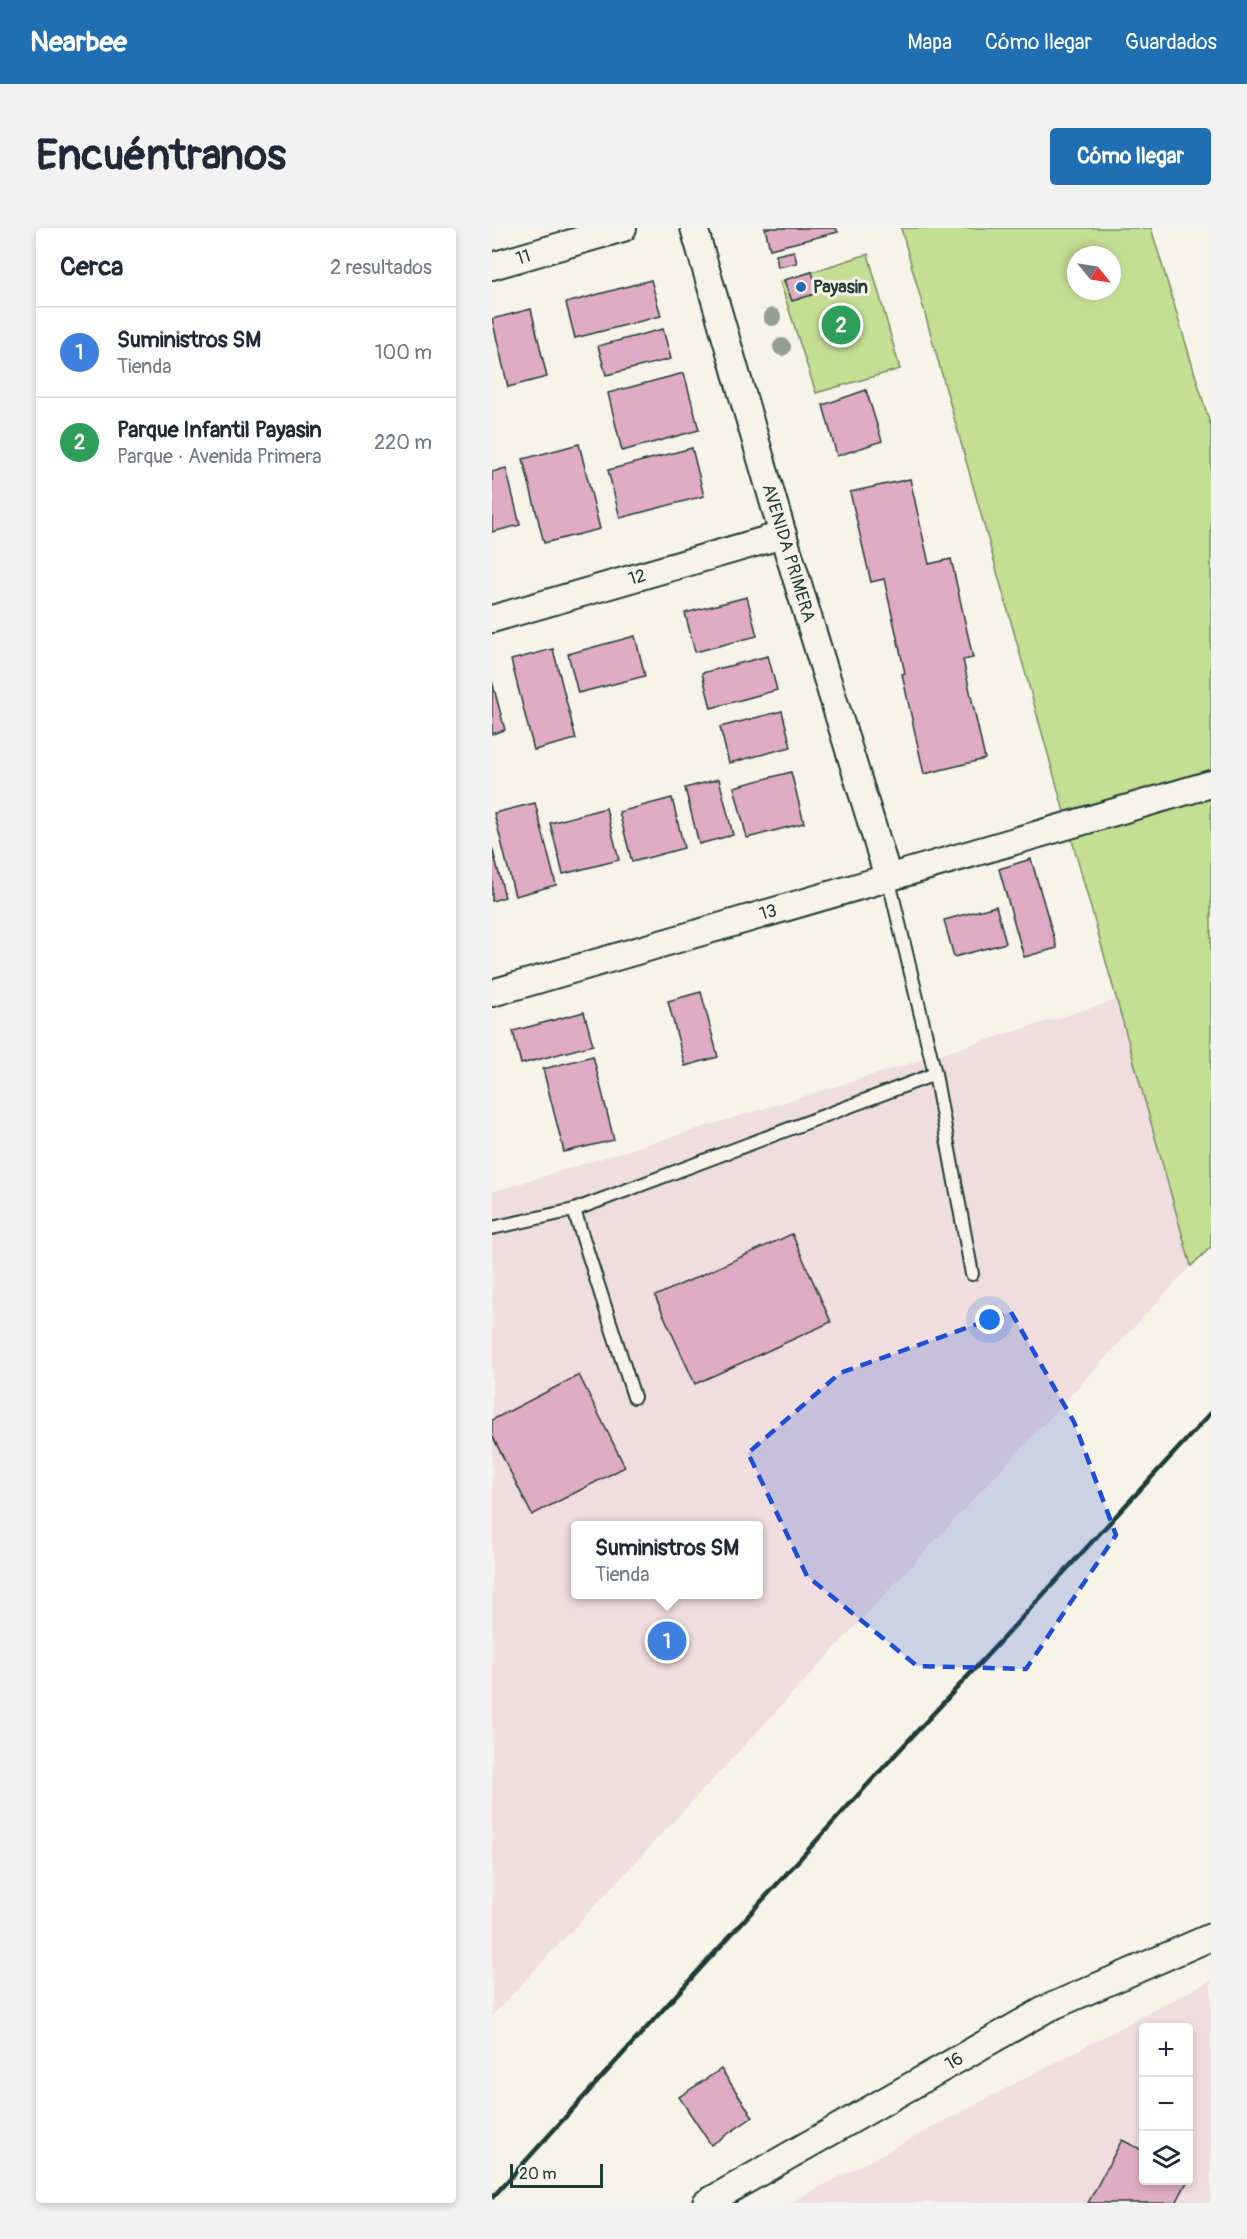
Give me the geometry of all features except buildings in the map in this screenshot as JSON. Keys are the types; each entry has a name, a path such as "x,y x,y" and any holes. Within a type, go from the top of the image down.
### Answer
{"street":[{"name":"11","path":"492,266 623,228"},
{"name":"AVENIDA PRIMERA","path":"694,228 783,535 888,877"},
{"name":"12","path":"492,619 783,535"},
{"name":"13","path":"492,993 1211,784"},
{"name":"16","path":"718,2200 1046,2009 1211,1937"}],"lane":[{"path":"888,877 935,1074 972,1274"},
{"path":"492,1228 574,1210 935,1074"},
{"path":"574,1210 634,1397"}],"highlighted area":[{"path":"1011,1312 1074,1422 1116,1535 1026,1669 917,1666 807,1576 748,1453 840,1373"}],"shaded area":[{"path":"1120,999 1191,1266 492,2016 492,1192"},
{"path":"1211,1980 1211,2203 790,2203"}],"green space":[{"path":"901,228 1151,228 1211,427 1211,1247 1191,1266"},
{"path":"868,254 900,369 816,393 780,282"}],"railway":[{"path":"492,2198 847,1807 1211,1413"}],"place":[{"name":"Payasin","path":"801,287"},
{"name":"Parque Infantil Payasin","path":"841,325"},
{"name":"Suministros SM","path":"667,1641"}]}
